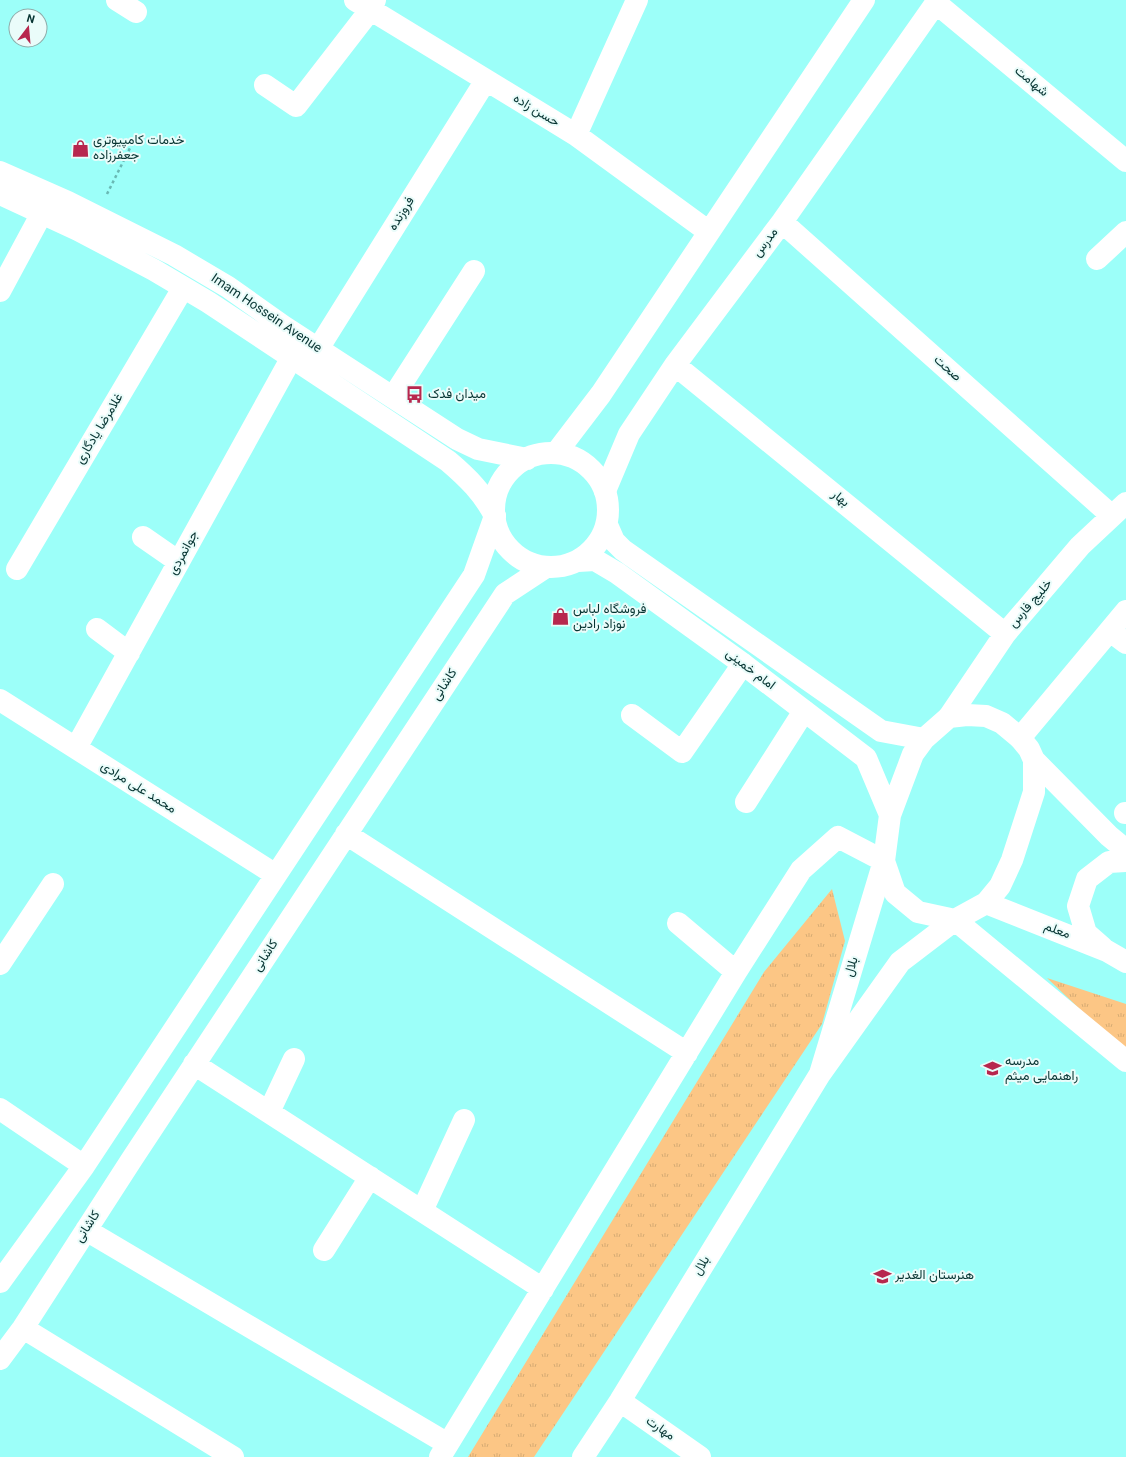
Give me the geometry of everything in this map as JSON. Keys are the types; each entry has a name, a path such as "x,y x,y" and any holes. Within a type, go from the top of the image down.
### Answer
{"street":[{"path":"117,0 136,12"},
{"path":"576,135 637,0"},
{"path":"556,454 600,394 864,0"},
{"name":"شهامت","path":"937,2 1126,161"},
{"name":"مدرس","path":"605,491 629,434 675,365 782,222 937,2"},
{"path":"265,85 296,106 367,3"},
{"name":"حسن زاده","path":"367,3 486,80 576,135 709,232"},
{"name":"فروزنده","path":"318,349 486,80"},
{"name":"Imam Hossein Avenue","path":"0,172 96,216 174,255 228,287 318,349 457,439 478,449 527,459"},
{"name":"Imam Hossein Avenue","path":"0,194 42,213 154,270 292,357 448,461 471,480 487,500 495,516"},
{"path":"0,291 42,213"},
{"name":"صحت","path":"782,222 1119,509"},
{"path":"1097,259 1126,232"},
{"path":"393,397 474,271"},
{"name":"غلامرضا یادگاری","path":"17,569 184,288"},
{"name":"جوانمردی","path":"76,748 292,357"},
{"name":"بهار","path":"675,365 1005,634"},
{"path":"556,454 578,459 594,472 605,491 608,507 607,525 591,552 578,561 563,566 546,567 531,563 517,555 505,543 498,528 495,516 496,495 503,479 514,467 527,459 556,454"},
{"name":"خلیج فارس","path":"950,718 1005,634 1080,546 1119,509"},
{"path":"0,1282 84,1166 474,575 495,516"},
{"name":"امام خمینی","path":"607,525 614,541 623,550 881,731 924,739"},
{"path":"143,537 179,562"},
{"name":"امام خمینی","path":"578,561 595,560 617,573 743,664 866,758 890,815"},
{"name":"کاشانی","path":"0,1358 23,1328 194,1064 505,594 546,567"},
{"path":"1020,738 1118,637 1126,611"},
{"path":"97,629 129,653"},
{"path":"632,715 682,752 743,664"},
{"name":"محمد علی مرادی","path":"0,700 276,875"},
{"path":"746,802 804,711"},
{"path":"950,718 967,715 986,716 1002,723 1020,738 1029,749 1034,760 1109,836 1126,850"},
{"name":"بلال","path":"820,1074 884,861 890,815 913,754 924,739 950,718"},
{"path":"986,904 1000,886 1012,860 1028,815 1034,792 1034,760"},
{"path":"346,834 687,1053"},
{"path":"86,1230 444,1450 736,972 801,870 838,837 884,861 895,893 918,912 955,920 1126,1061"},
{"path":"1107,951 1086,933 1078,906 1087,879 1109,862 1126,861"},
{"path":"0,964 54,884"},
{"name":"بلال","path":"583,1457 620,1401 820,1074 900,962 955,920 986,904"},
{"name":"معلم","path":"986,904 1107,951 1126,962"},
{"path":"678,923 736,972"},
{"path":"269,1112 294,1059"},
{"path":"194,1064 543,1288"},
{"path":"0,1109 84,1166"},
{"path":"422,1211 464,1120"},
{"path":"324,1250 370,1177"},
{"path":"23,1328 234,1457"},
{"name":"مهارت","path":"620,1401 700,1457"}],"path":[{"path":"96,216 133,142"}],"green space":[{"path":"832,889 845,941 822,1024 534,1457 468,1457 764,972"},
{"path":"1047,978 1126,1004 1126,1053"}],"place":[{"name":"خدمات کامپیوتری جعفرزاده","path":"80,148"},
{"name":"میدان فدک","path":"415,395"},
{"name":"فروشگاه لباس نوزاد رادین","path":"560,617"},
{"name":"مدرسه راهنمایی میثم","path":"992,1069"},
{"name":"هنرستان الغدیر","path":"882,1276"}]}
